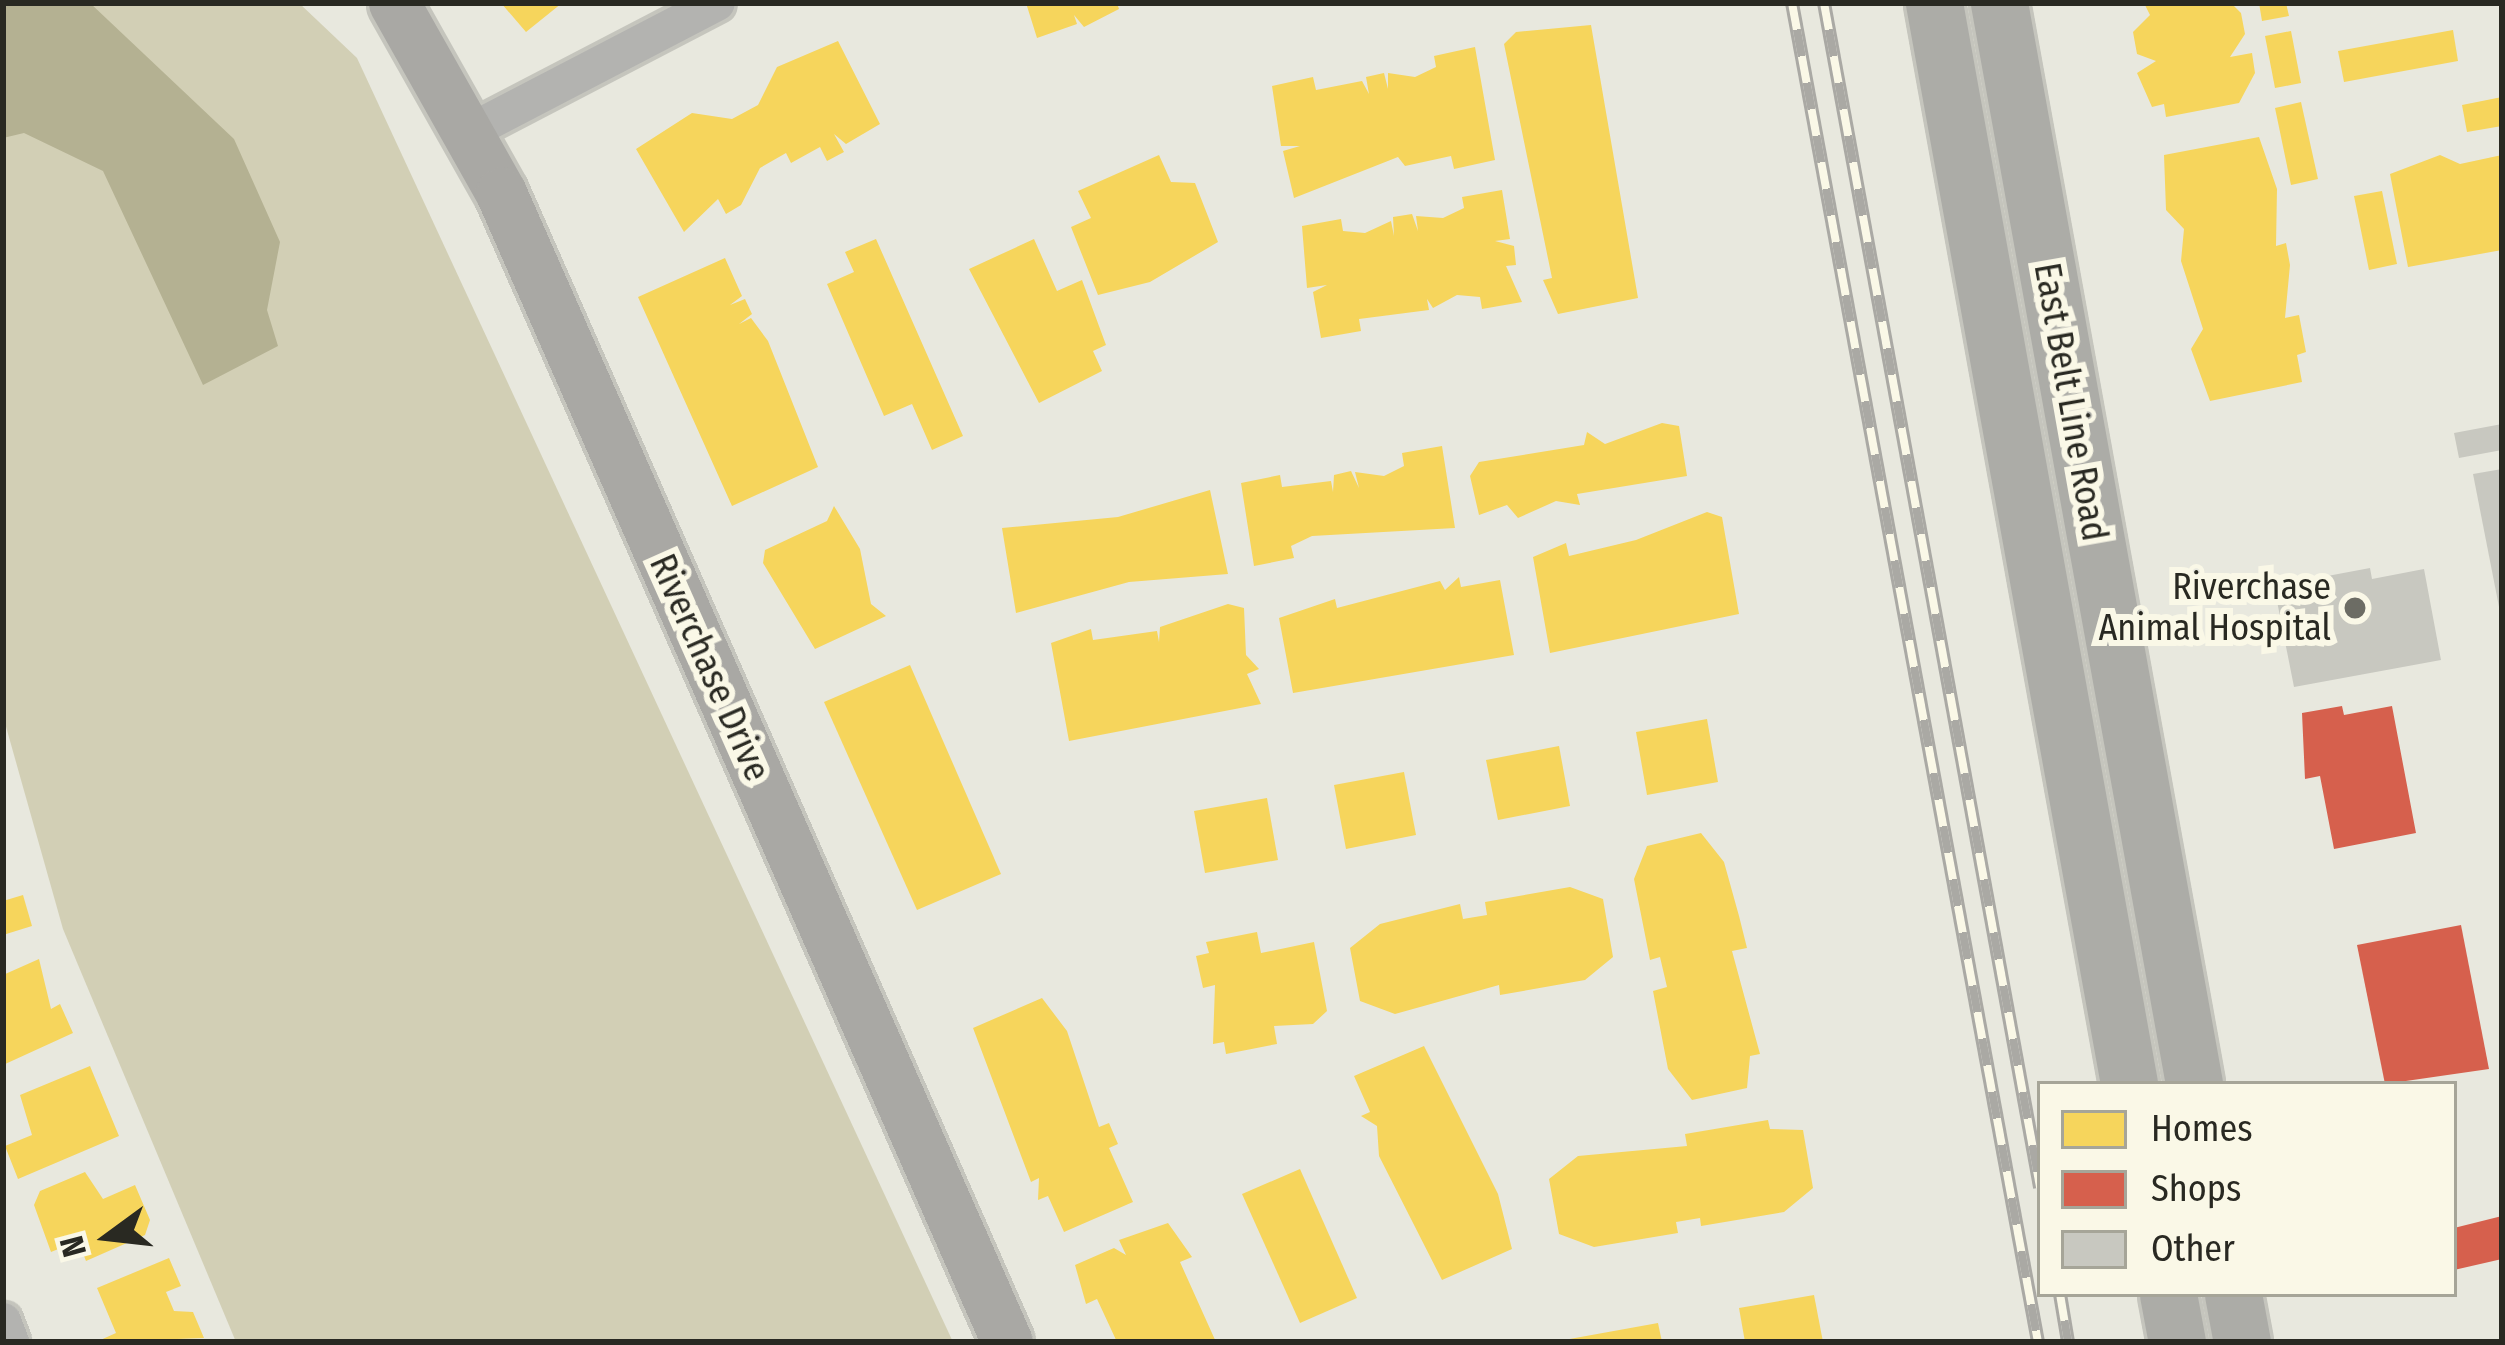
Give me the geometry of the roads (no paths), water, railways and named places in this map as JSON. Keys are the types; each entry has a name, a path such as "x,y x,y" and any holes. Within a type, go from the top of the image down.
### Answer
{"main road":[{"name":"East Belt Line Road","path":"1934,3 2128,1081"},
{"name":"East Belt Line Road","path":"1999,3 2186,1081"},
{"path":"2169,1297 2177,1342"},
{"path":"2234,1297 2242,1342"}],"street":[{"name":"Riverchase Drive","path":"394,3 471,131 1007,1342"},
{"path":"471,131 717,3"},
{"path":"3,1321 11,1342"}],"railway":[{"path":"1792,3 2038,1342"},
{"path":"1824,3 2037,1171"},
{"path":"2060,1297 2068,1342"}],"place":[{"name":"Riverchase Animal Hospital","path":"2355,608"}]}
